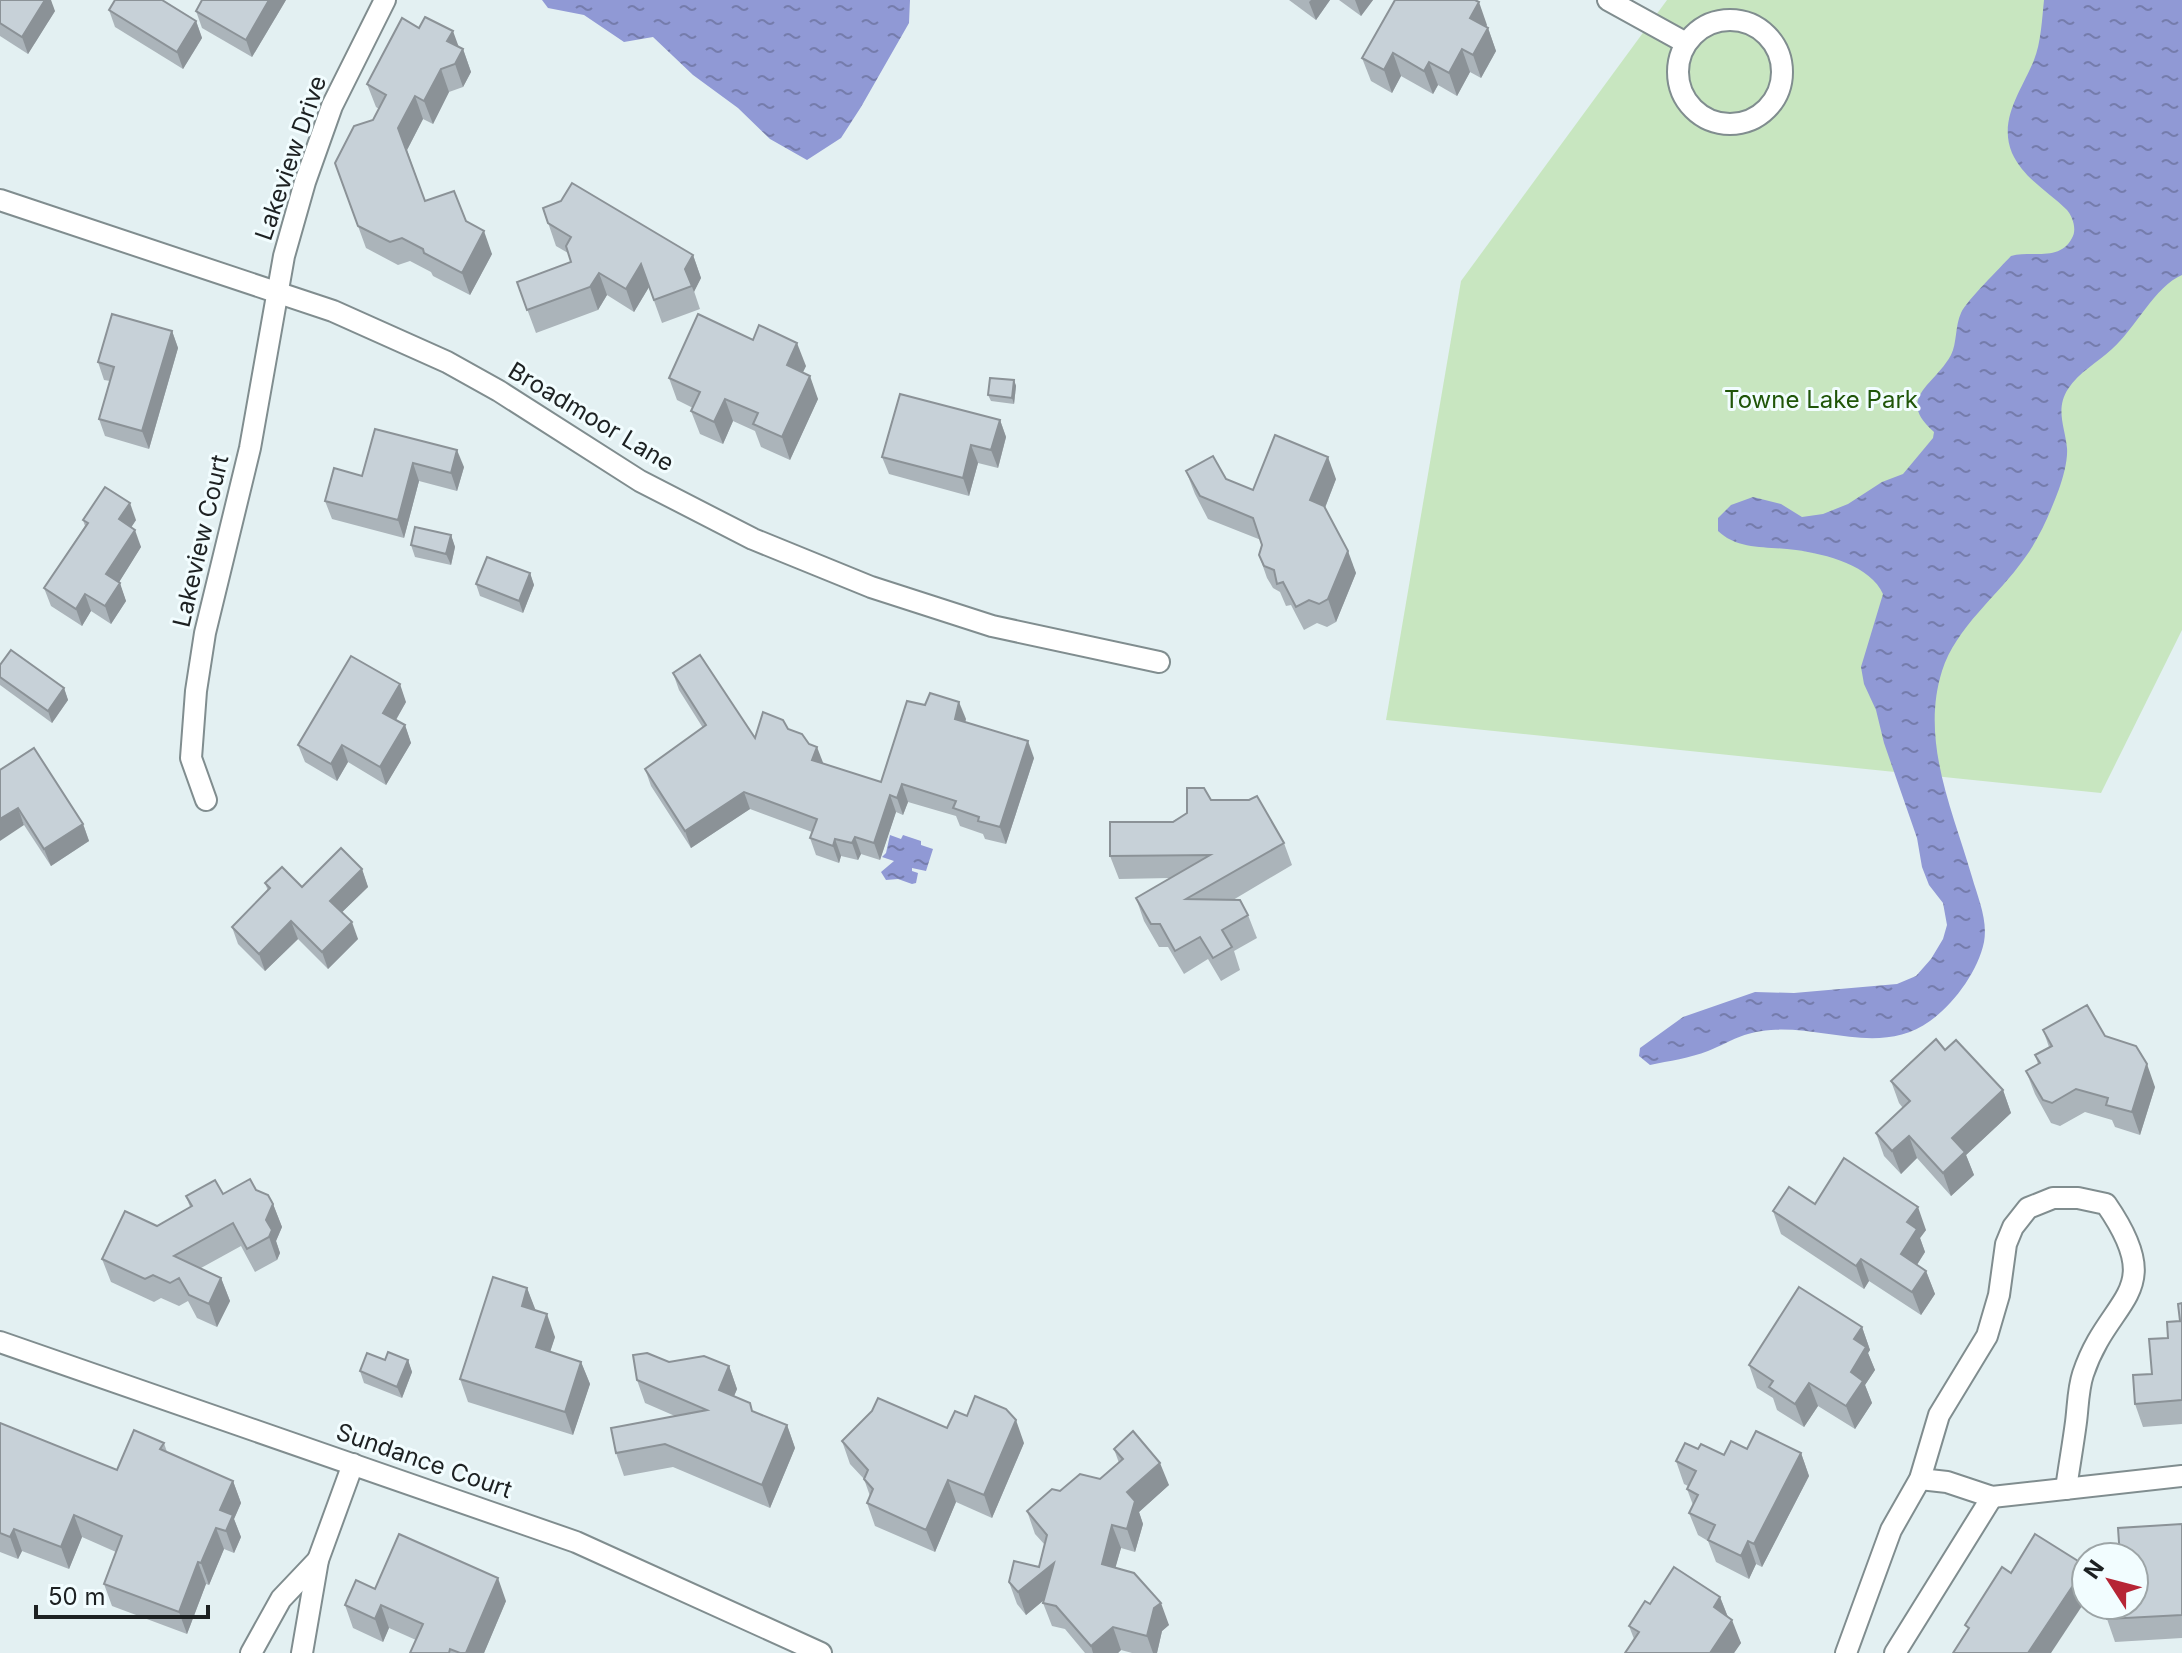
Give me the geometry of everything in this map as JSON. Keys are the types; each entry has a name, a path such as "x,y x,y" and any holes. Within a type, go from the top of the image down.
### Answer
{"street":[{"name":"Lakeview Drive","path":"276,292 305,182 332,106 385,0"},
{"path":"1608,0 1686,43"},
{"path":"1735,20 1753,25 1768,36 1780,56 1782,79 1774,101 1758,117 1737,125 1713,123 1696,114 1684,99 1677,80 1678,61 1686,43 1699,30 1716,21 1735,20"},
{"name":"Broadmoor Lane","path":"0,200 333,311 447,362 499,391 640,481 753,539 871,587 992,626 1159,662"},
{"name":"Lakeview Court","path":"206,800 191,758 196,691 205,633 250,448 276,292"},
{"path":"1846,1653 1891,1530 1920,1479 1939,1415 1987,1336 1999,1295 2006,1244 2013,1227 2028,1208 2053,1198 2078,1198 2106,1204 2126,1233 2135,1264 2132,1288 2095,1343 2082,1377 2066,1489"},
{"name":"Sundance Court","path":"0,1342 576,1542 821,1653"},
{"path":"302,1653 318,1560 353,1464"},
{"path":"1920,1479 1947,1482 1992,1497 2182,1476"},
{"path":"1895,1653 1992,1497"},
{"path":"251,1653 281,1599 318,1560"}],"green space":[{"name":"Towne Lake Park","path":"1667,0 2182,0 2182,630 2101,793 1386,720 1461,281"}],"water":[{"path":"542,0 910,0 909,23 861,107 841,138 807,160 770,139 653,37 624,42 584,15 548,8"},
{"path":"2044,0 2182,0 2182,275 2163,288 2121,341 2068,389 2061,411 2067,448 2066,463 2048,516 2035,543 2014,573 1957,640 1942,671 1936,697 1937,750 1948,801 1984,917 1985,934 1981,953 1971,975 1956,996 1939,1014 1912,1031 1873,1038 1791,1030 1760,1031 1701,1053 1650,1065 1639,1056 1640,1048 1683,1017 1755,992 1794,993 1897,984 1916,976 1943,939 1947,925 1943,903 1929,885 1922,867 1917,838 1884,743 1876,710 1864,684 1861,667 1883,594 1869,576 1834,558 1735,542 1718,531 1718,518 1731,505 1753,497 1781,504 1802,517 1823,514 1903,474 1933,438 1934,432 1918,410 1918,401 1951,355 1964,307 2011,256 2053,253 2072,238 2074,227 2069,213 2023,170 2008,140 2013,105 2038,46"},
{"path":"890,835 901,839 903,835 933,849 926,871 912,868 918,873 916,883 886,880 881,872 894,861 882,857"}],"building":[{"path":"0,0 45,0 22,37 0,23"},
{"path":"115,0 162,0 196,21 177,52 109,10"},
{"path":"202,0 269,0 246,40 196,11"},
{"path":"1395,0 1475,0 1479,2 1470,18 1488,28 1473,55 1462,49 1449,73 1429,62 1424,71 1393,53 1384,70 1362,58"},
{"path":"425,17 453,31 447,41 463,49 455,64 441,69 424,101 415,96 398,128 425,201 454,191 466,221 484,231 462,273 402,238 390,242 358,226 335,163 354,126 373,120 386,95 367,84 402,18 419,28"},
{"path":"572,183 693,255 685,269 692,286 654,300 641,264 626,289 599,273 590,287 527,310 517,282 571,262 566,246 571,237 548,223 543,208 561,201"},
{"path":"112,314 172,331 142,431 99,419 114,367 98,362"},
{"path":"698,314 753,340 759,325 797,343 787,365 810,376 782,437 753,424 758,413 725,399 714,422 691,411 700,392 669,378"},
{"path":"990,378 1014,380 1012,398 988,395"},
{"path":"900,394 1000,420 991,450 971,445 963,478 882,457"},
{"path":"375,429 457,450 451,473 413,463 398,520 325,501 334,468 362,476"},
{"path":"1275,435 1328,457 1310,500 1324,506 1348,551 1328,599 1319,604 1309,600 1296,607 1283,582 1277,584 1274,570 1264,566 1259,555 1262,545 1253,518 1200,496 1186,471 1213,456 1226,479 1253,490"},
{"path":"105,487 130,503 119,519 135,530 106,574 120,583 105,606 85,594 76,609 44,588 88,523 83,520"},
{"path":"415,527 451,535 446,554 411,545"},
{"path":"487,557 530,573 519,601 476,584"},
{"path":"11,650 64,688 48,711 0,677 0,665"},
{"path":"700,655 755,738 763,712 783,720 788,729 802,734 809,744 817,747 812,760 881,782 907,701 925,705 930,693 959,702 955,719 1028,741 1000,827 978,821 979,817 953,808 956,801 902,784 897,798 890,795 874,843 855,837 852,843 835,839 833,846 810,838 817,819 744,792 685,831 645,769 706,725 673,673"},
{"path":"351,656 400,684 383,713 405,725 380,767 342,745 331,764 298,745"},
{"path":"34,748 83,824 44,849 18,808 0,819 0,770"},
{"path":"1187,788 1204,788 1211,800 1249,800 1257,796 1284,843 1186,899 1240,900 1248,915 1222,930 1232,947 1213,958 1200,937 1175,951 1160,924 1151,924 1136,898 1210,855 1110,856 1110,822 1173,822 1187,813"},
{"path":"341,848 362,869 330,901 352,922 322,952 291,921 259,954 232,927 270,888 265,883 282,867 302,887"},
{"path":"2087,1005 2105,1036 2136,1046 2147,1064 2132,1112 2106,1105 2108,1098 2076,1089 2052,1103 2043,1100 2026,1071 2040,1063 2035,1055 2052,1046 2043,1030"},
{"path":"1936,1039 1945,1050 1956,1040 2003,1090 1952,1138 1965,1152 1943,1173 1909,1136 1892,1151 1876,1133 1910,1101 1891,1081"},
{"path":"1844,1158 1918,1207 1907,1222 1917,1229 1901,1254 1926,1271 1912,1292 1861,1259 1856,1266 1773,1211 1789,1187 1815,1204"},
{"path":"250,1179 256,1190 268,1195 273,1204 266,1220 272,1230 269,1237 247,1249 233,1223 174,1256 221,1278 209,1304 189,1295 179,1278 170,1283 153,1275 145,1279 102,1259 125,1211 157,1226 192,1206 186,1196 215,1180 223,1194"},
{"path":"493,1277 527,1288 522,1306 547,1314 536,1347 581,1362 565,1412 460,1379"},
{"path":"1799,1287 1862,1327 1854,1339 1866,1347 1851,1372 1863,1381 1846,1406 1809,1383 1795,1404 1769,1387 1773,1381 1749,1365"},
{"path":"2182,1303 2182,1400 2135,1404 2133,1375 2152,1374 2149,1339 2168,1338 2167,1322 2180,1321 2178,1304"},
{"path":"388,1352 408,1360 397,1387 360,1371 367,1353 385,1360"},
{"path":"647,1353 669,1362 704,1356 729,1366 719,1390 750,1403 752,1411 787,1425 762,1485 665,1444 616,1453 611,1428 707,1410 637,1380 633,1355"},
{"path":"975,1396 1006,1409 1016,1420 984,1495 948,1480 926,1530 867,1503 873,1489 864,1479 868,1470 842,1441 872,1411 878,1398 947,1428 955,1411 967,1416"},
{"path":"0,1423 117,1470 134,1430 164,1443 160,1449 233,1481 220,1510 233,1515 226,1531 216,1528 201,1563 198,1562 179,1612 104,1584 122,1536 74,1515 61,1547 14,1529 10,1537 0,1533"},
{"path":"1133,1431 1160,1463 1127,1492 1135,1501 1127,1529 1112,1525 1102,1564 1134,1573 1161,1603 1154,1608 1147,1636 1113,1627 1091,1646 1056,1606 1043,1603 1054,1563 1018,1592 1009,1582 1014,1561 1039,1567 1047,1535 1027,1511 1052,1489 1060,1491 1080,1474 1100,1479 1123,1459 1114,1449"},
{"path":"1756,1431 1801,1453 1754,1544 1748,1541 1741,1556 1708,1540 1715,1525 1689,1513 1698,1495 1687,1489 1696,1471 1676,1461 1685,1443 1698,1449 1701,1444 1724,1455 1731,1441 1747,1449"},
{"path":"2182,1524 2182,1615 2150,1617 2150,1541 2119,1541 2118,1528"},
{"path":"399,1534 498,1578 466,1653 450,1649 449,1653 410,1653 423,1624 381,1605 375,1619 345,1605 356,1580 375,1589"},
{"path":"2035,1534 2070,1556 2070,1590 2028,1653 1953,1653 1969,1628 1965,1625 2002,1567 2011,1573"},
{"path":"1674,1567 1720,1597 1714,1607 1732,1620 1710,1653 1625,1653 1639,1632 1629,1626 1645,1601 1650,1604"}]}
